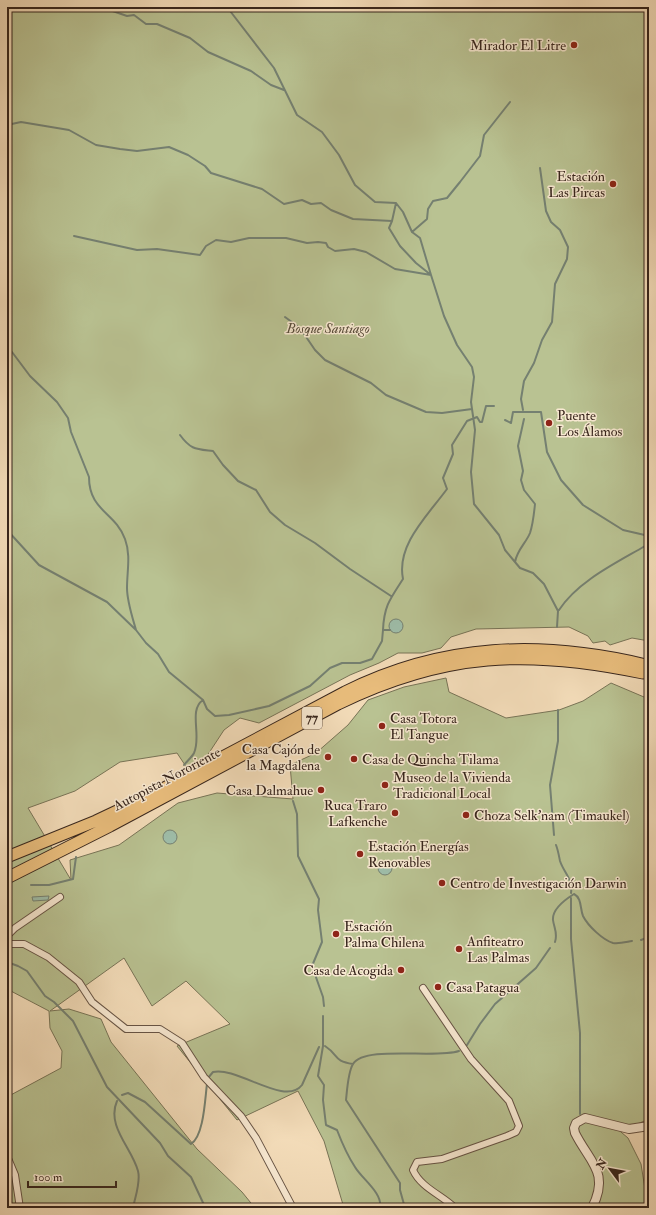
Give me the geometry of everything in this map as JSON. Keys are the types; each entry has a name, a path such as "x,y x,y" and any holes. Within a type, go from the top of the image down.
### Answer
{"highway":[{"name":"Autopista Nororiente","path":"7,857 96,821 151,795 345,692 383,675 411,665 463,653 503,649 536,649 594,654 645,669 584,662 521,658 473,660 417,672 372,688 338,704 110,826 7,878"}],"street":[{"path":"7,936 15,928 60,897"},
{"path":"7,944 24,944 48,957 79,982 92,1002 126,1029 160,1029 182,1043 204,1077 241,1116 293,1208"},
{"path":"423,988 471,1059 509,1101 519,1126 516,1132 507,1136 442,1158 417,1162 413,1170 419,1180 445,1198 455,1208"},
{"path":"592,1208 599,1188 599,1172 575,1133 574,1128 576,1123 585,1118 629,1129 649,1126"},
{"path":"7,1156 15,1175 20,1208"}],"green space":[{"name":"Bosque Santiago","path":"7,7 649,7 649,641 632,638 610,645 605,641 593,643 588,636 569,627 476,629 451,637 441,648 422,653 398,653 350,675 259,723 240,718 224,730 203,762 187,768 177,753 120,762 75,791 28,808 71,880 70,860 119,845 178,803 217,793 293,799 290,765 316,753 348,725 368,700 404,687 446,678 449,692 506,718 559,710 583,701 611,683 644,697 649,695 649,1119 630,1127 608,1121 628,1138 641,1164 648,1208 344,1208 324,1141 298,1091 237,1120 177,1046 230,1024 186,981 152,1006 124,958 50,1011 69,1009 101,1019 111,1042 197,1149 242,1192 255,1208 7,1208 7,1097 61,1068 62,1051 50,1028 49,1011 7,989"}],"shaded area":[{"path":"393,619 399,619 403,623 403,629 399,633 393,633 389,629 389,623"},
{"path":"170,830 175,832 177,837 175,842 170,844 165,842 163,837 165,832"},
{"path":"385,861 390,863 392,868 390,873 385,875 380,873 378,868 380,863"},
{"path":"49,896 48,900 33,901 32,897"}],"waterway":[{"path":"101,7 127,16 134,15 146,24 157,24 190,38 208,52 251,71 271,85 284,90"},
{"path":"227,7 274,68 297,115 322,132 339,155 355,185 375,202 396,203 389,228 400,246 416,263 431,275 444,316 457,345 472,367 474,377 471,402 475,430 471,472 474,504 499,535 505,550 520,568 533,573 544,584 558,611 557,627"},
{"path":"412,232 427,219 428,209 433,201 447,198 480,156 484,135 510,102"},
{"path":"7,125 21,122 69,130 96,145 120,149 137,151 169,147 188,155 205,166 211,173 262,189 284,204 302,200 311,204 321,203 331,210 353,219 392,221"},
{"path":"523,410 521,399 524,381 534,363 542,340 552,322 555,284 567,259 568,247 560,230 551,222 546,211 540,168"},
{"path":"74,236 137,250 157,249 200,255 206,246 216,240 231,242 249,238 286,238 307,243 326,243 328,247 335,251 354,249 366,252 395,269 431,275 420,238 412,232 403,212 396,203"},
{"path":"285,317 300,328 315,350 325,360 371,383 386,395 426,412 442,413 472,409"},
{"path":"7,352 12,352 30,376 57,402 68,418 71,432 89,477 93,497 121,530 128,551 127,593 136,630"},
{"path":"390,630 383,630 386,609 403,579 402,566 404,554 415,531 447,489 443,478 453,454 452,445 467,421 477,417 480,422 482,422 486,406 494,406"},
{"path":"505,420 511,423 513,412 541,412 547,452 561,480 583,505 623,530 649,536"},
{"path":"515,562 530,533 533,523 535,504 524,490 521,480 523,471 518,446 524,419"},
{"path":"180,435 187,444 194,448 213,451 223,465 238,481 256,490 270,512 285,525 315,543 350,569 391,596"},
{"path":"7,530 39,565 107,602 158,654 169,672 203,700"},
{"path":"559,610 576,590 587,581 645,546"},
{"path":"203,700 207,709 215,716 229,715 269,706 310,686 330,668 342,663 360,663 372,659 382,641 383,630"},
{"path":"184,765 194,753 197,739 196,710 203,700"},
{"path":"554,835 550,785 558,741 558,710"},
{"path":"293,801 297,814 298,856 319,899 318,910 322,942 312,966 323,997 324,1006"},
{"path":"556,845 560,861 571,884 571,893"},
{"path":"31,885 49,885 73,879 76,857"},
{"path":"555,942 556,933 553,916 557,908 574,894 580,901 585,920 600,936 613,943 632,941"},
{"path":"571,898 571,939 580,1033 580,1114"},
{"path":"641,940 649,937"},
{"path":"467,1045 495,1004 536,968 550,948"},
{"path":"7,962 27,971 45,996 54,1002 73,1021 107,1087 160,1143 168,1156 191,1177 205,1207 207,1208"},
{"path":"323,1016 323,1046 318,1076 324,1085 323,1100 326,1125 337,1130 345,1149 358,1172 371,1186 378,1197 380,1208"},
{"path":"325,1046 339,1060 353,1064"},
{"path":"208,1078 213,1072 223,1072 273,1089 294,1091 302,1085 319,1047"},
{"path":"405,1208 400,1190 400,1183 346,1100 351,1067 360,1058 371,1055 402,1053 434,1054 459,1051"},
{"path":"122,1095 128,1093 145,1102 191,1144 199,1133 207,1084"},
{"path":"117,1101 114,1110 117,1128 135,1162 139,1175 133,1208"}],"place":[{"name":"Mirador El Litre","path":"574,45"},
{"name":"Estación Las Pircas","path":"613,184"},
{"name":"Puente Los Álamos","path":"549,423"},
{"name":"Casa Totora El Tangue","path":"382,726"},
{"name":"Casa Cajón de la Magdalena","path":"328,757"},
{"name":"Casa de Quincha Tilama","path":"354,759"},
{"name":"Museo de la Vivienda Tradicional Local","path":"385,785"},
{"name":"Casa Dalmahue","path":"321,790"},
{"name":"Ruca Traro Lafkenche","path":"395,813"},
{"name":"Choza Selk'nam (Timaukel)","path":"466,815"},
{"name":"Estación Energías Renovables","path":"360,854"},
{"name":"Centro de Investigación Darwin","path":"442,883"},
{"name":"Estación Palma Chilena","path":"336,934"},
{"name":"Anfiteatro Las Palmas","path":"459,949"},
{"name":"Casa de Acogida","path":"401,970"},
{"name":"Casa Patagua","path":"438,987"}]}
